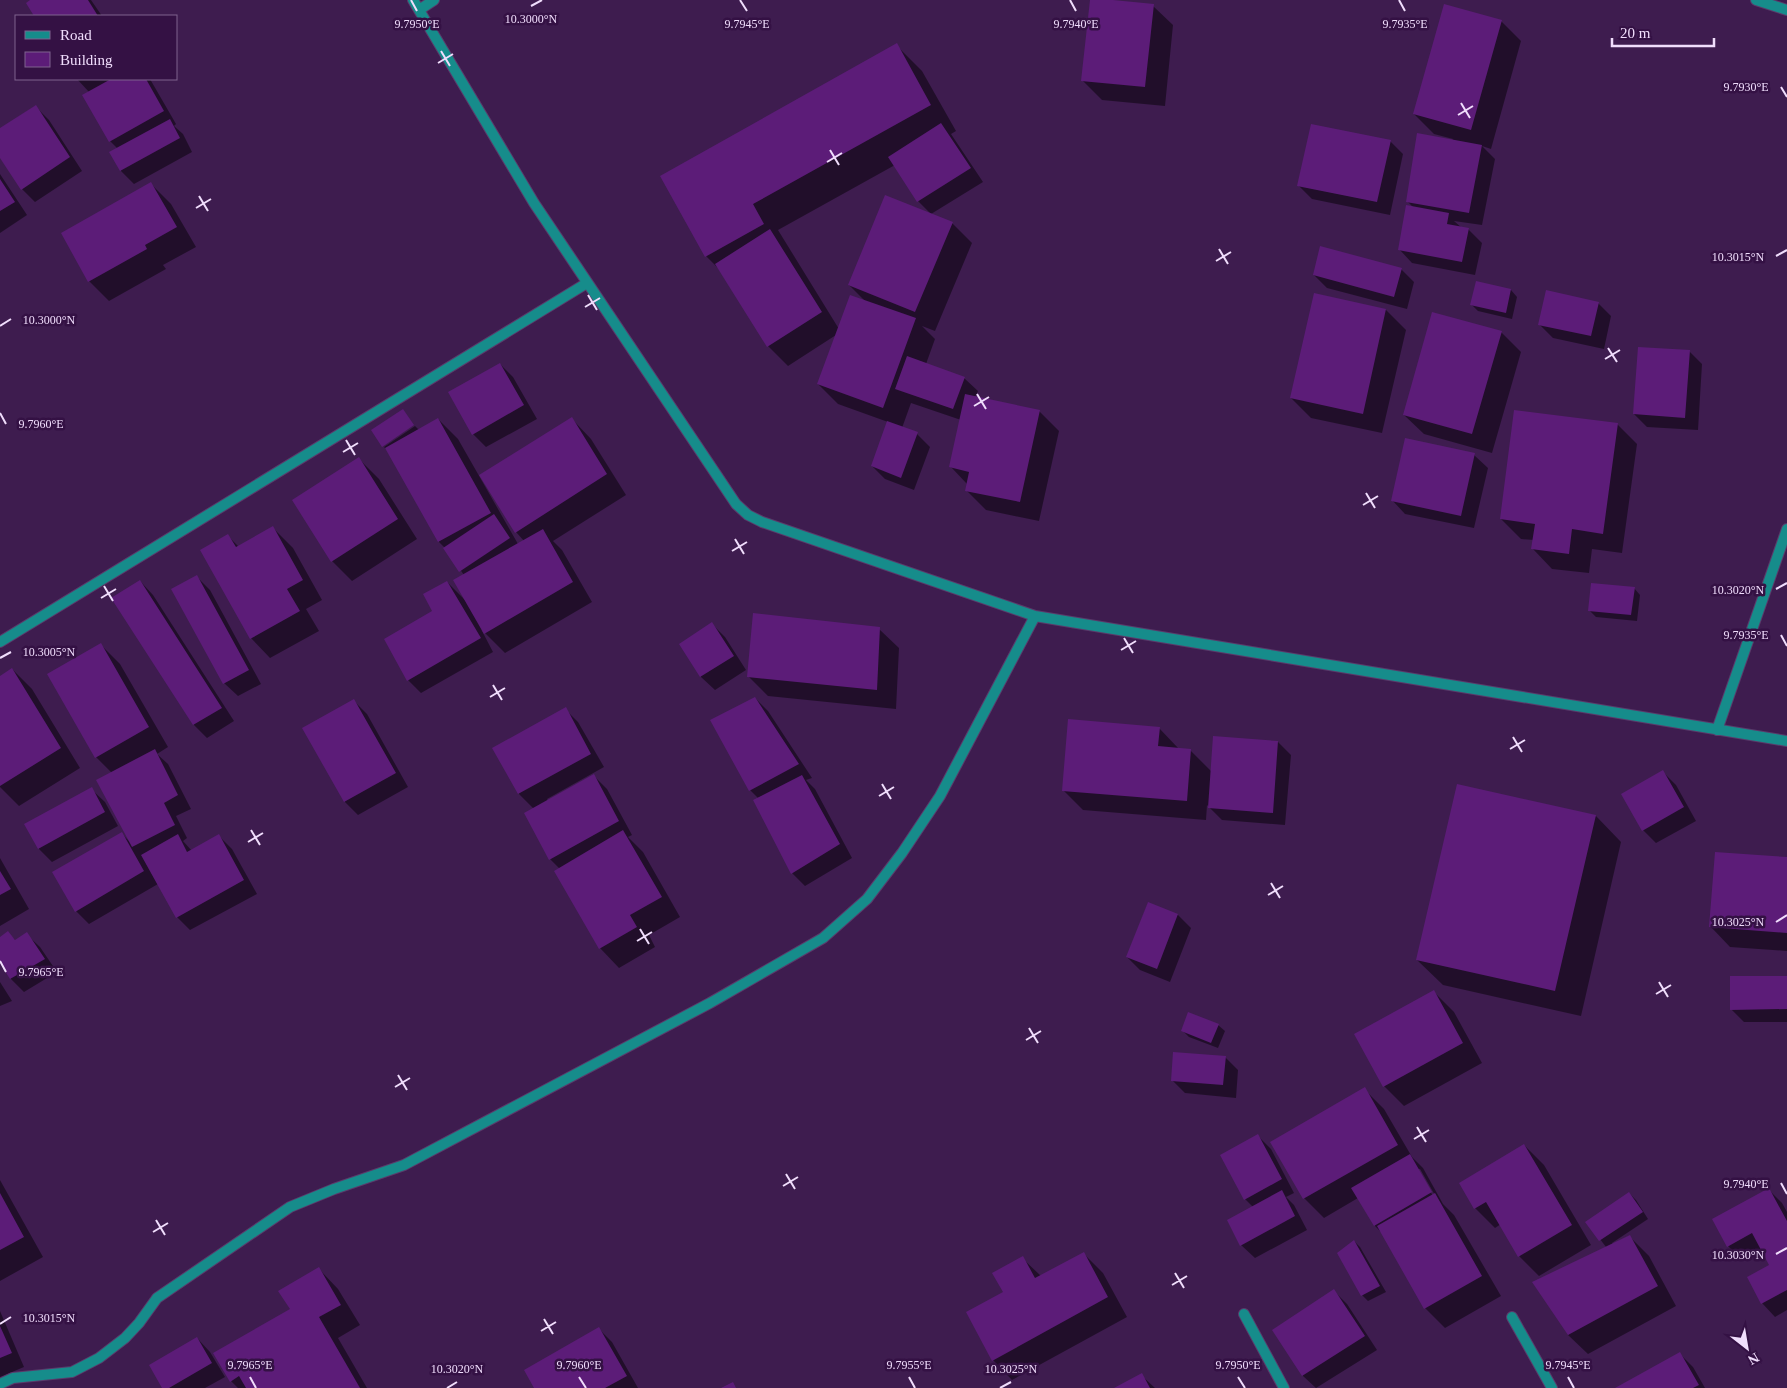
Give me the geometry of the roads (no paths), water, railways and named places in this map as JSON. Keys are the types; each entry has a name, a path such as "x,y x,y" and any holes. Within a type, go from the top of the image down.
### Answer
{"street":[{"path":"413,0 534,203 736,504 748,515 762,522 1035,616 1787,741"},
{"path":"419,10 434,0"},
{"path":"1756,0 1787,10"},
{"path":"0,642 587,283"},
{"path":"1718,730 1787,528"},
{"path":"0,1384 13,1378 72,1372 98,1358 125,1338 157,1298 290,1207 334,1189 404,1165 710,1003 823,938 866,899 902,853 940,796 1035,616"},
{"path":"1244,1314 1284,1388"},
{"path":"1512,1317 1552,1388"}]}
